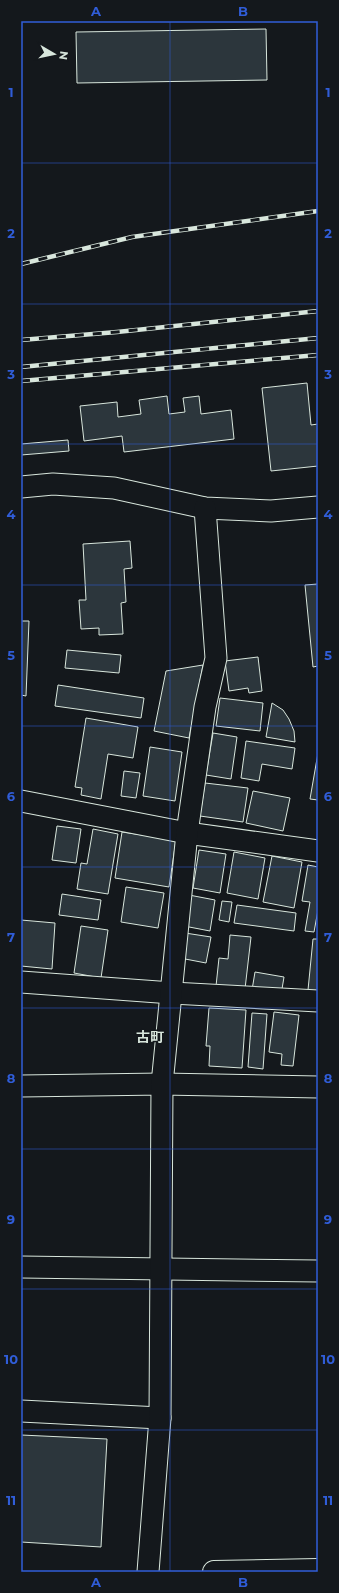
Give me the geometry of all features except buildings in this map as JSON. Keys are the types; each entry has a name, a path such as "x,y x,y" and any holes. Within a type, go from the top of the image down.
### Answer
{"main road":[{"path":"214,1572 318,1570"}],"street":[{"path":"21,487 53,484 114,488 204,508 271,511 318,507"},
{"path":"148,1572 160,1418 162,1084 187,833 206,707 216,658 204,508"},
{"path":"21,800 187,833 318,851"},
{"path":"21,982 172,993 318,1001"},
{"path":"21,1086 162,1084 318,1087"},
{"path":"21,1267 318,1271"},
{"path":"21,1411 160,1418"}],"railway":[{"path":"21,264 132,237 318,211"},
{"path":"21,340 117,332 318,311"},
{"path":"21,367 318,338"},
{"path":"21,381 318,355"}],"district":[{"name":"古町","path":"150,1037"}]}
